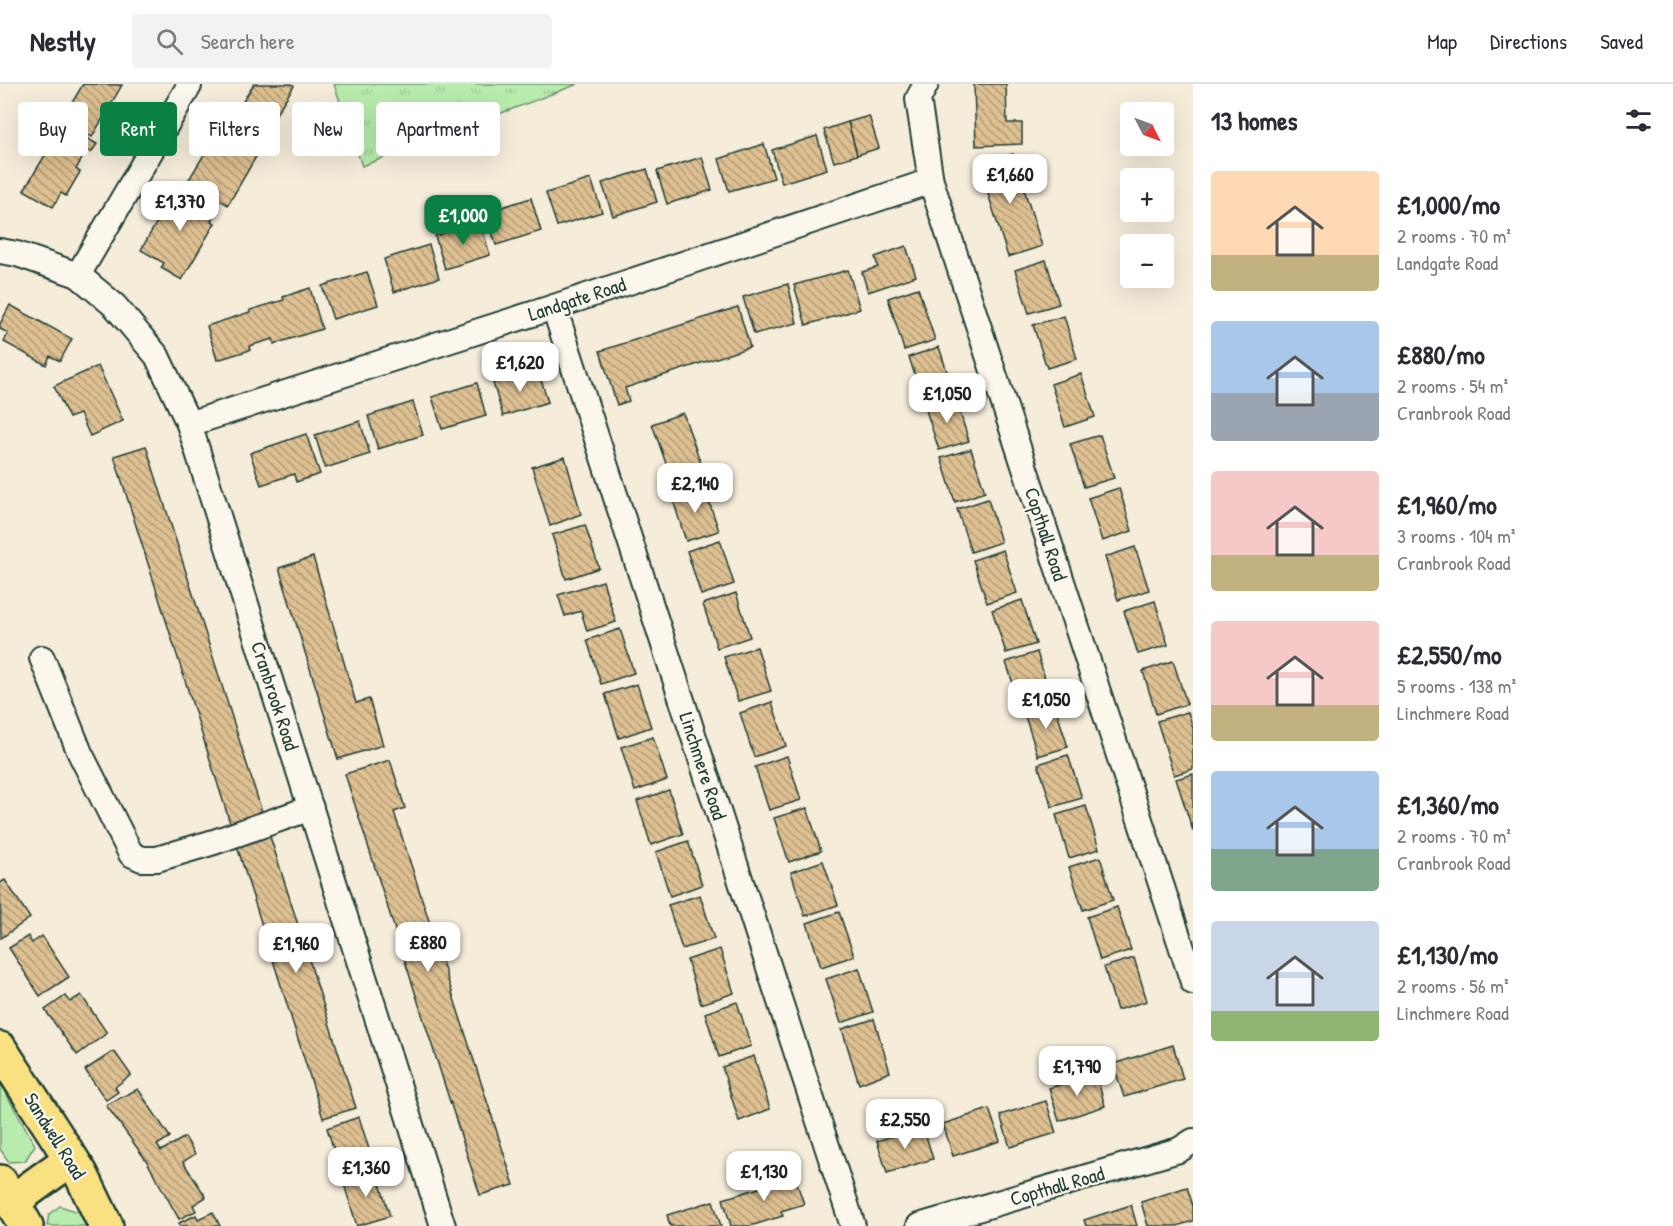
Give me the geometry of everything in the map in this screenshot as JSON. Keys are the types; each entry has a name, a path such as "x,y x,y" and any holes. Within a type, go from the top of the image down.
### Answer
{"main road":[{"name":"Sandwell Road","path":"0,1049 81,1174 106,1226"},
{"path":"10,1205 70,1160"}],"street":[{"name":"Copthall Road","path":"926,84 918,99 931,182 1193,982"},
{"path":"78,275 189,86"},
{"name":"Landgate Road","path":"189,424 554,307 931,182"},
{"name":"Cranbrook Road","path":"0,251 16,254 78,275 115,306 157,357 189,424 443,1226"},
{"name":"Linchmere Road","path":"554,307 853,1226"},
{"path":"42,658 80,753 131,854 142,859 156,859 233,836 311,808"},
{"name":"Copthall Road","path":"919,1226 1179,1150 1193,1141"}],"green space":[{"path":"334,84 578,84 500,114 500,102 376,102 376,156 388,156 362,166 359,156 364,156 364,102 340,102"},
{"path":"0,1083 35,1145 25,1161 9,1162 0,1149"},
{"path":"60,1206 79,1212 86,1226 47,1226 49,1214"}],"building":[{"path":"83,84 122,85 112,102 100,102 100,123 92,137 88,135 88,102 72,102"},
{"path":"254,84 291,84 294,86 280,108 280,102 243,102"},
{"path":"974,84 1006,84 1007,123 1022,123 1022,144 976,146"},
{"path":"869,116 879,148 857,155 848,122"},
{"path":"848,122 857,155 834,162 824,130"},
{"path":"817,136 827,169 782,183 772,150"},
{"path":"88,139 97,144 91,153 88,151"},
{"path":"764,144 774,178 729,191 719,159"},
{"path":"1013,154 1042,246 1008,257 979,165"},
{"path":"45,156 84,156 76,169 80,172 66,196 61,193 53,207 24,190"},
{"path":"203,156 256,156 228,205 188,181"},
{"path":"702,157 712,190 667,204 657,171"},
{"path":"647,169 657,202 613,216 602,183"},
{"path":"591,179 602,212 557,226 546,193"},
{"path":"177,186 218,209 211,221 215,223 182,280 161,268 164,263 141,250"},
{"path":"531,198 541,231 496,245 486,212"},
{"path":"480,222 490,255 445,269 435,236"},
{"path":"429,245 439,278 394,292 384,259"},
{"path":"906,246 916,276 868,292 862,272 878,267 875,257"},
{"path":"1046,260 1059,304 1029,313 1015,270"},
{"path":"848,270 860,309 806,325 794,285"},
{"path":"367,272 378,305 333,319 322,286"},
{"path":"788,284 797,323 754,334 743,297"},
{"path":"310,288 322,329 274,344 273,339 249,346 250,350 217,360 207,326 284,300 283,297"},
{"path":"918,288 935,340 904,350 888,298"},
{"path":"10,305 72,339 60,361 50,356 46,365 4,342 8,333 0,329 0,324"},
{"path":"738,307 750,347 625,388 629,401 617,405 600,351"},
{"path":"1064,316 1077,359 1047,368 1033,325"},
{"path":"939,347 953,390 923,400 909,357"},
{"path":"98,366 123,421 90,436 80,414 69,418 54,386"},
{"path":"538,370 548,402 503,416 493,383"},
{"path":"1081,374 1095,417 1065,427 1051,384"},
{"path":"477,383 486,416 442,429 432,397"},
{"path":"955,397 969,441 939,450 925,407"},
{"path":"413,402 423,435 378,449 368,416"},
{"path":"683,413 705,475 674,486 652,424"},
{"path":"360,421 370,454 325,468 315,435"},
{"path":"306,434 320,474 296,482 294,474 261,485 250,453"},
{"path":"1100,435 1114,478 1084,487 1070,444"},
{"path":"146,446 263,815 231,826 114,456"},
{"path":"971,449 985,492 955,502 941,458"},
{"path":"565,457 581,514 550,526 532,467"},
{"path":"704,487 719,531 686,541 672,497"},
{"path":"1119,488 1132,531 1102,541 1088,498"},
{"path":"988,499 1001,542 971,552 957,509"},
{"path":"585,525 599,568 566,579 552,535"},
{"path":"720,540 734,584 701,595 687,551"},
{"path":"1135,547 1149,590 1118,600 1105,557"},
{"path":"1003,550 1017,593 987,603 973,560"},
{"path":"313,557 356,703 369,699 383,745 338,759 279,568"},
{"path":"603,581 616,622 587,631 581,611 565,616 558,595"},
{"path":"736,593 750,637 717,648 703,604"},
{"path":"1022,600 1036,644 1006,653 992,610"},
{"path":"1155,601 1168,645 1138,654 1124,611"},
{"path":"620,629 634,673 601,684 587,640"},
{"path":"757,647 771,691 738,701 724,657"},
{"path":"1037,652 1050,695 1020,705 1006,662"},
{"path":"1173,661 1187,704 1156,714 1143,671"},
{"path":"637,684 651,727 619,738 605,694"},
{"path":"772,702 786,746 754,757 740,713"},
{"path":"1054,703 1068,747 1038,756 1024,713"},
{"path":"1188,712 1193,728 1193,769 1174,775 1157,721"},
{"path":"653,737 667,780 635,791 621,747"},
{"path":"1068,755 1082,798 1052,807 1038,764"},
{"path":"787,756 801,800 769,810 755,767"},
{"path":"390,760 405,808 394,812 514,1185 480,1195 345,774"},
{"path":"1193,774 1193,831 1176,779"},
{"path":"669,790 683,834 651,845 637,801"},
{"path":"1086,806 1099,849 1069,858 1056,815"},
{"path":"807,808 821,851 789,862 774,818"},
{"path":"268,830 356,1108 323,1118 235,840"},
{"path":"688,841 702,885 670,896 656,852"},
{"path":"1100,857 1113,900 1083,910 1069,867"},
{"path":"823,861 838,905 805,916 791,872"},
{"path":"5,880 30,918 1,938 0,883"},
{"path":"700,895 714,939 682,949 668,905"},
{"path":"1117,907 1131,950 1100,960 1087,917"},
{"path":"839,912 854,956 821,967 807,923"},
{"path":"28,936 32,943 42,936 69,977 40,996 9,948"},
{"path":"720,949 734,993 701,1004 687,960"},
{"path":"1134,958 1147,1001 1117,1010 1104,967"},
{"path":"859,968 873,1012 841,1023 826,979"},
{"path":"81,995 107,1033 77,1055 45,1010 65,996 70,1002"},
{"path":"737,1002 751,1046 719,1057 705,1013"},
{"path":"874,1019 890,1072 859,1084 842,1029"},
{"path":"1173,1045 1183,1079 1124,1097 1113,1064"},
{"path":"114,1051 131,1075 115,1087 118,1092 106,1100 85,1070"},
{"path":"754,1056 770,1109 739,1121 722,1067"},
{"path":"1096,1074 1105,1106 1059,1121 1049,1088"},
{"path":"138,1089 170,1137 157,1145 161,1151 185,1137 195,1154 183,1162 206,1197 193,1205 196,1211 179,1219 146,1160 106,1105"},
{"path":"1046,1101 1056,1133 1010,1147 1000,1115"},
{"path":"989,1109 1000,1141 953,1156 943,1124"},
{"path":"359,1117 373,1162 341,1173 327,1128"},
{"path":"923,1126 933,1159 887,1173 877,1141"},
{"path":"376,1171 390,1216 357,1226 343,1181"},
{"path":"793,1172 804,1204 781,1211 783,1216 750,1226 731,1226 723,1199 769,1185 768,1180"},
{"path":"1187,1187 1193,1206 1193,1221 1177,1226 1148,1226 1141,1202"},
{"path":"713,1201 721,1226 670,1226 667,1215"},
{"path":"1131,1205 1137,1226 1086,1226 1084,1220"},
{"path":"213,1212 220,1226 180,1226 179,1223 196,1215 198,1219"}]}
